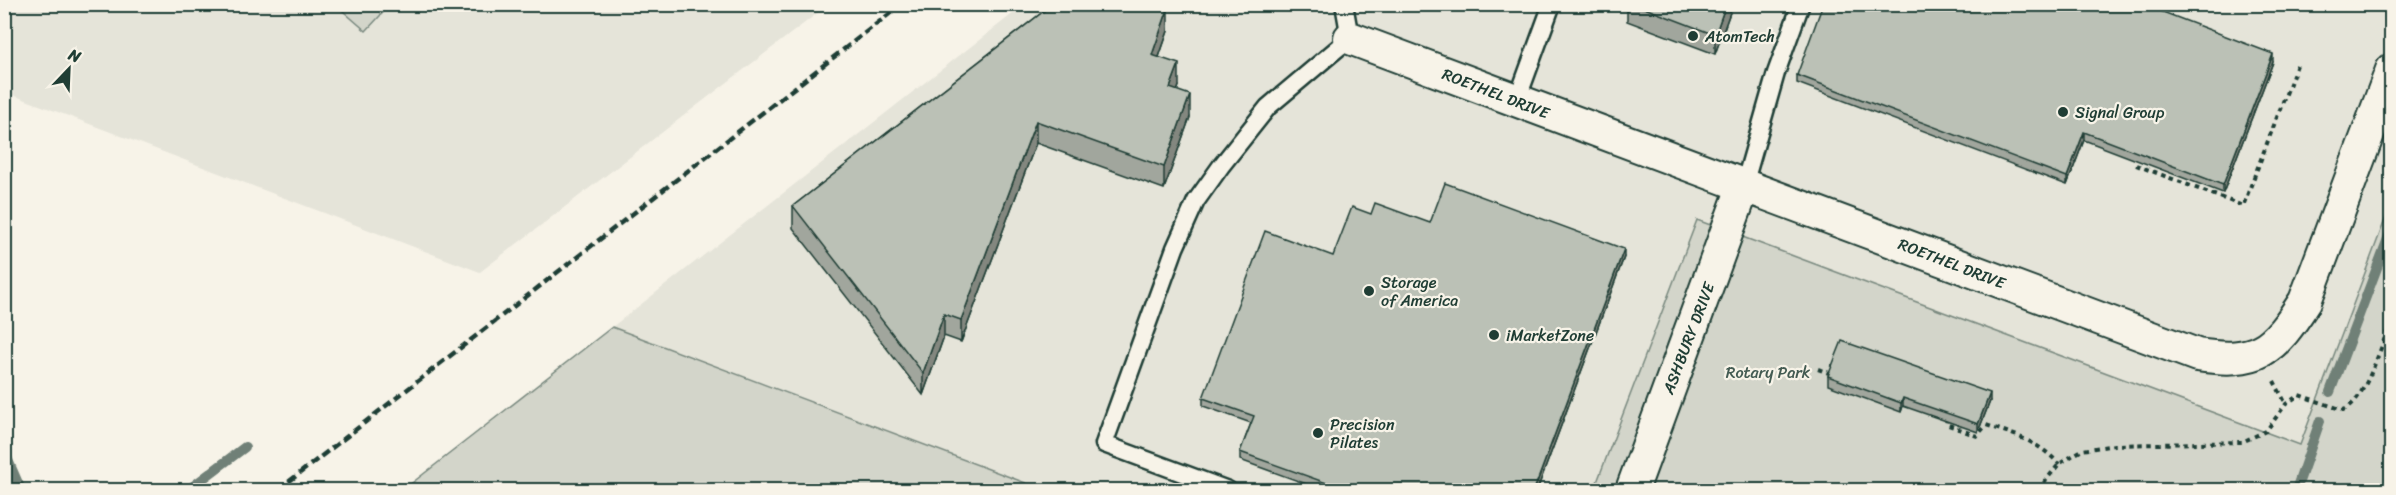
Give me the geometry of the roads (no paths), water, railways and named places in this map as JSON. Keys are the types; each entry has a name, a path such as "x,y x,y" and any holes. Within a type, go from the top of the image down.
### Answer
{"street":[{"name":"ROETHEL DRIVE","path":"1350,38 2197,355 2229,360 2259,353 2285,331 2305,301 2391,70"},
{"name":"ASHBURY DRIVE","path":"1632,490 1744,185"}],"lane":[{"path":"1228,490 1104,444 1175,248 1196,201 1268,107 1350,38 1344,4"},
{"path":"1517,100 1552,4"},
{"path":"1744,185 1776,73 1801,4"}],"water":[{"path":"2367,486 2378,490 2322,490 2337,487"}],"waterway":[{"path":"2330,392 2392,228"},
{"path":"2296,490 2320,421"},
{"path":"188,490 245,447"},
{"path":"4,451 21,490"}],"railway":[{"path":"278,490 902,4"}],"place":[{"name":"AtomTech","path":"1693,36"},
{"name":"Signal Group","path":"2063,112"},
{"name":"Storage of America","path":"1369,291"},
{"name":"iMarketZone","path":"1494,335"},
{"name":"Precision Pilates","path":"1318,433"}],"park label":[{"name":"Rotary Park","path":"1768,372"}]}
